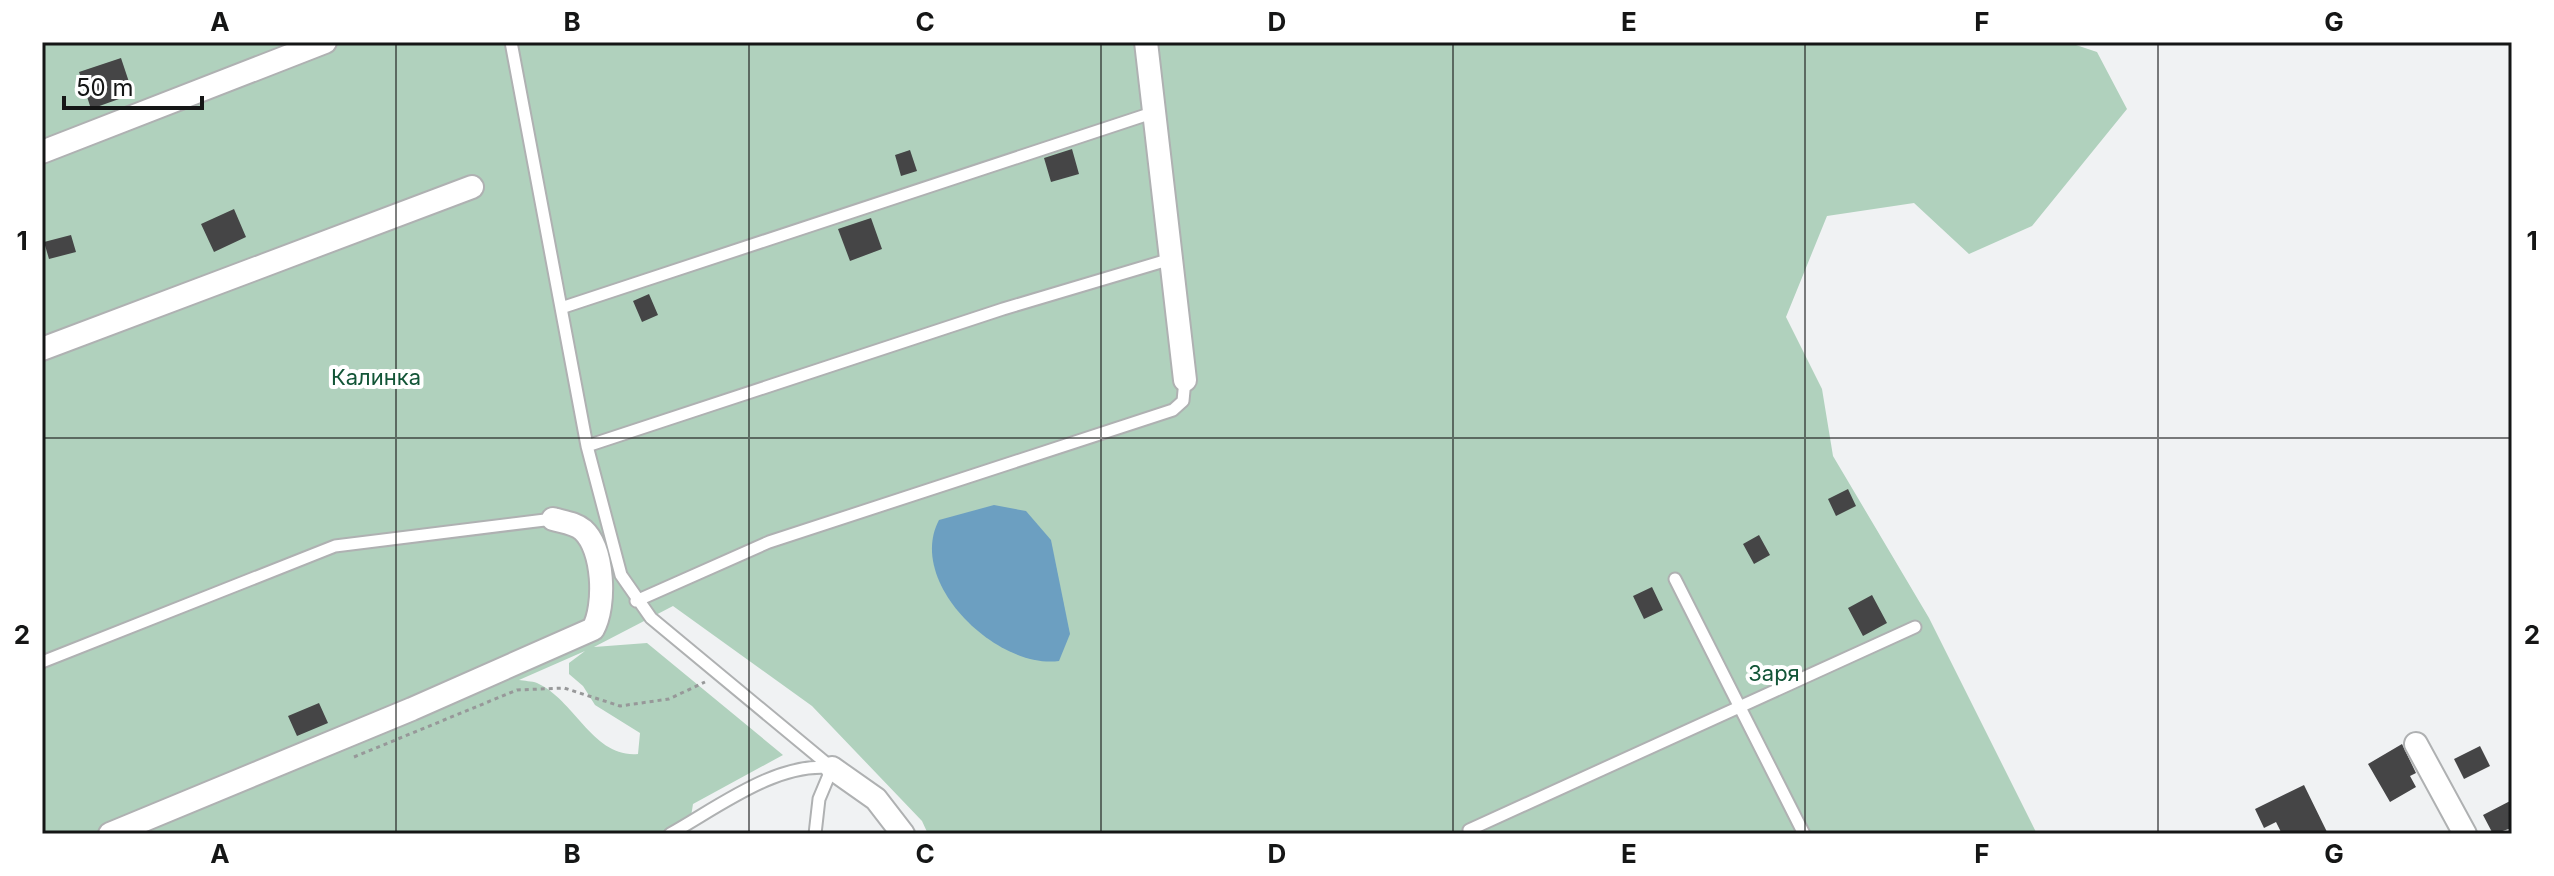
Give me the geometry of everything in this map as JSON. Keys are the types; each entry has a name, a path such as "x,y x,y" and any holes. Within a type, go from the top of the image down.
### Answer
{"street":[{"path":"42,152 325,42"},
{"path":"1146,42 1185,380"},
{"path":"42,349 472,187"},
{"path":"110,834 412,709 593,629 599,618 603,594 591,542 583,531 553,519"},
{"path":"2416,744 2465,834"},
{"path":"832,768 876,799 903,834"}],"lane":[{"path":"511,42 587,446 621,575 636,601 651,618 832,768"},
{"path":"561,308 1155,112"},
{"path":"587,446 1003,309 1171,259"},
{"path":"636,601 769,542 1173,410 1183,401 1185,380"},
{"path":"42,662 335,546 553,519"},
{"path":"1675,579 1804,834"},
{"path":"1469,830 1915,627"},
{"path":"670,834 779,774 820,766 832,768"},
{"path":"815,834 819,799 832,768"}],"path":[{"path":"348,759 517,690 564,688 620,706 669,699 720,675"}],"green space":[{"path":"42,42 2067,42 2097,52 2127,109 2032,226 1969,254 1914,203 1827,216 1786,317 1822,389 1833,456 1929,618 2037,834 928,834 922,821 812,706 673,606 594,647 647,643 783,755 693,804 690,823 670,834 42,834","holes":["585,651 569,663 569,674 583,686 595,705 640,733 638,754 622,753 609,747 596,738 550,691 537,683 519,680"]}],"water":[{"path":"994,505 1026,511 1051,540 1070,634 1059,661 1034,660 1009,651 985,636 963,617 946,594 935,569 932,544 939,520"}],"building":[{"path":"121,58 133,94 91,109 79,72"},
{"path":"1072,149 1079,174 1051,182 1044,158"},
{"path":"910,150 917,171 901,176 895,155"},
{"path":"234,209 246,237 214,252 201,224"},
{"path":"871,218 882,249 850,261 838,229"},
{"path":"71,235 76,252 49,259 44,242"},
{"path":"649,294 658,315 642,322 633,301"},
{"path":"1848,489 1856,506 1836,516 1828,499"},
{"path":"1759,535 1770,555 1754,564 1743,544"},
{"path":"1652,587 1663,610 1644,619 1633,596"},
{"path":"1872,595 1887,623 1863,636 1848,608"},
{"path":"319,703 328,723 297,736 288,716"},
{"path":"2402,744 2416,773 2410,776 2416,787 2390,802 2368,764"},
{"path":"2480,746 2490,766 2464,779 2454,759"},
{"path":"2304,785 2328,834 2282,834 2276,822 2264,828 2255,809"},
{"path":"2512,800 2512,828 2493,834 2483,815"}],"park label":[{"name":"Калинка","path":"376,377"},
{"name":"Заря","path":"1774,673"}]}
